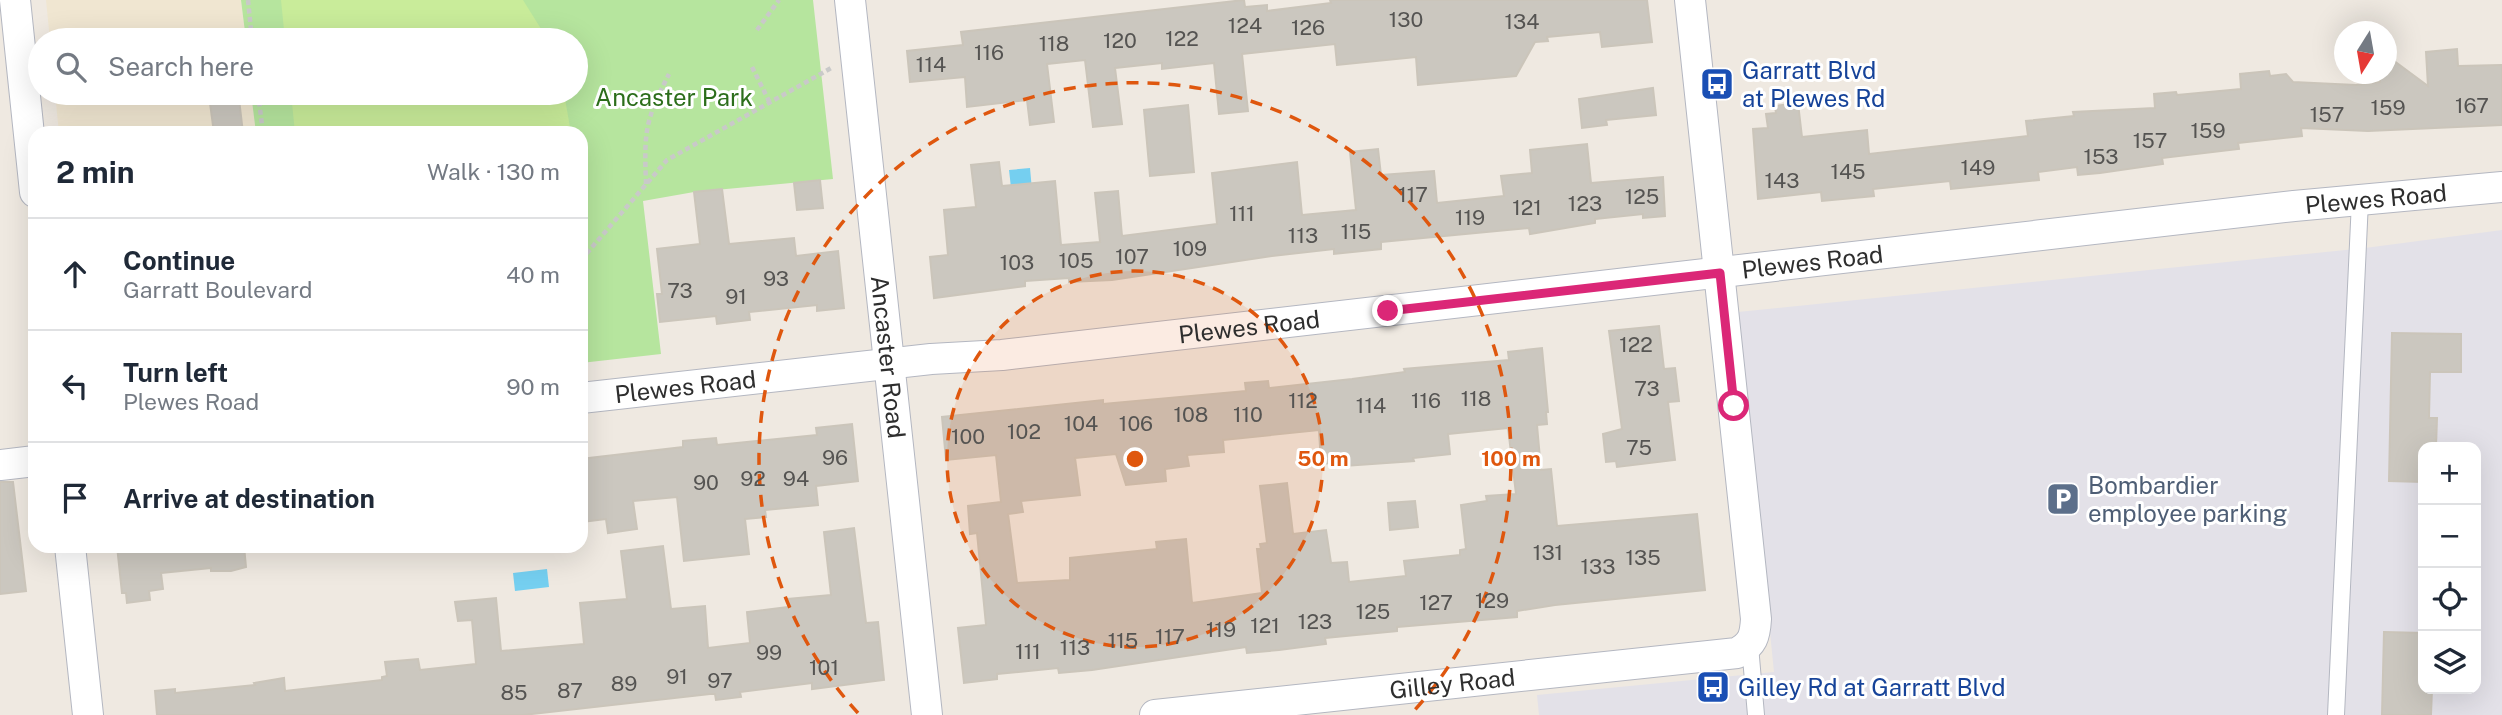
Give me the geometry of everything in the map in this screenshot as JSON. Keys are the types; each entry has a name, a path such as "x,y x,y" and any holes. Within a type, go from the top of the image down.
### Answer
{"street":[{"path":"15,0 12,84 28,159"},
{"name":"Ancaster Road","path":"850,0 927,715"},
{"path":"1690,0 1756,618 1755,636 1750,646"},
{"name":"Plewes Road","path":"588,397 996,356 2502,187"},
{"path":"0,465 28,462"},
{"path":"71,553 88,715"},
{"name":"Gilley Road","path":"1156,715 1737,653 1750,646"}],"lane":[{"path":"2336,715 2360,201"},
{"path":"1750,646 1756,715"}],"path":[{"path":"248,0 251,28"},
{"path":"757,30 779,0"},
{"path":"588,252 667,160 855,54"},
{"path":"752,68 770,103"},
{"path":"646,184 644,145 648,117 670,75"},
{"path":"260,105 262,126"}],"shaded area":[{"path":"46,0 241,0 244,28 49,28"},
{"path":"56,105 252,105 255,126 58,126"},
{"name":"Bombardier employee parking","path":"2502,230 2502,715 1539,715 1537,695 1774,672 1738,312 2365,248"}],"green space":[{"name":"Ancaster Park","path":"241,0 813,0 833,179 694,192 643,201 661,354 588,362 588,126 255,126 252,105 588,105 588,28 244,28"},
{"path":"281,0 523,0 540,28 284,28"},
{"path":"292,105 566,105 570,126 294,126"}],"water":[{"path":"1030,168 1034,212 1014,214 1009,170"},
{"path":"547,569 549,587 515,591 513,573"}],"building":[{"path":"1244,0 1245,7 1267,5 1267,11 1331,3 1330,0 1647,0 1652,42 1602,47 1600,32 1547,37 1548,41 1535,42 1516,76 1418,85 1416,57 1337,65 1335,44 1242,54 1248,111 1219,114 1214,63 1162,69 1162,63 1115,68 1122,124 1093,127 1085,60 1047,64 1054,122 1030,125 1027,100 967,107 965,77 910,82 907,51 963,45 961,32"},
{"path":"2457,49 2458,66 2502,65 2502,125 2368,131 2301,128 2302,136 2238,143 2239,149 2162,158 2163,164 2100,173 2078,175 2077,167 2038,172 2039,180 1951,189 1950,181 1873,189 1874,196 1822,201 1821,192 1758,199 1753,129 1768,128 1766,114 1776,113 1775,106 1798,103 1802,137 1867,130 1869,154 2028,136 2026,121 2074,116 2073,112 2155,108 2154,94 2176,92 2177,95 2241,89 2240,74 2269,71 2270,76 2286,74 2293,82 2397,84 2397,63 2428,86 2426,52"},
{"path":"1653,88 1656,115 1606,120 1607,125 1582,128 1579,99"},
{"path":"210,105 240,105 242,126 213,126"},
{"path":"1188,105 1194,172 1150,176 1144,110"},
{"path":"1587,144 1591,183 1663,177 1665,216 1643,218 1643,214 1595,219 1595,223 1530,234 1529,228 1381,242 1381,249 1334,254 1334,249 1272,256 1112,280 1069,282 1069,278 1025,281 1025,286 934,298 930,257 948,255 944,210 976,207 971,165 999,162 1002,186 1055,181 1061,245 1100,242 1095,193 1118,191 1122,236 1217,224 1212,173 1297,162 1302,215 1356,210 1350,152 1378,149 1381,175 1434,171 1437,203 1504,196 1501,176 1532,173 1530,150"},
{"path":"820,180 823,208 797,210 794,183"},
{"path":"722,189 729,244 794,238 796,256 838,251 844,308 817,311 817,305 749,312 750,320 717,324 716,316 660,322 657,294 662,294 657,249 700,244 694,192"},
{"path":"1659,326 1664,369 1675,368 1679,401 1668,402 1675,460 1617,467 1616,461 1606,462 1603,434 1622,429 1609,331"},
{"path":"2392,333 2461,334 2461,372 2430,372 2429,418 2437,418 2436,442 2418,442 2418,482 2389,481"},
{"path":"1542,348 1548,412 1547,424 1537,425 1541,470 1551,469 1557,526 1697,514 1705,590 1555,605 1517,611 1517,617 1397,627 1397,631 1325,638 1326,644 1279,650 1247,653 1246,647 1092,670 1059,673 1058,668 997,674 997,679 964,683 958,628 986,625 977,533 970,534 968,506 1001,502 996,455 946,460 942,417 1103,400 1103,404 1246,391 1245,383 1268,381 1269,388 1352,379 1405,372 1404,369 1509,360 1508,352","holes":["1508,428 1516,494 1486,496 1487,501 1461,505 1466,549 1460,550 1460,555 1404,561 1406,576 1349,582 1347,562 1331,563 1326,530 1293,534 1287,483 1260,486 1267,543 1260,544 1261,549 1257,549 1262,593 1192,603 1186,539 1156,542 1157,549 1070,558 1070,580 1017,583 1008,514 1023,512 1021,501 1080,495 1075,458 1116,454 1126,485 1166,481 1165,469 1189,466 1187,455 1224,452 1223,440 1319,430 1321,464 1343,462 1344,466 1414,461 1413,458 1450,454 1448,434"]},
{"path":"852,424 858,481 816,486 818,505 765,510 766,517 745,519 749,554 684,561 677,497 633,501 637,529 608,533 606,519 588,521 588,458 683,447 683,441 716,438 717,445 817,435 816,428"},
{"path":"0,482 13,482 26,591 0,594"},
{"path":"1415,501 1418,527 1390,530 1388,503"},
{"path":"854,528 866,623 878,622 884,680 812,689 812,683 740,692 741,697 716,700 715,694 710,694 523,715 157,715 155,691 175,689 175,693 255,685 254,683 284,678 285,691 382,680 382,677 387,676 385,662 418,659 420,670 476,664 472,620 458,621 455,602 496,598 501,651 584,644 580,603 627,599 621,551 663,546 671,609 705,606 708,648 750,643 747,612 788,607 788,599 831,595 824,532"},
{"path":"118,553 245,553 246,567 231,571 211,571 211,568 161,573 163,589 149,591 150,600 127,603 126,593 122,593"},
{"path":"2384,632 2418,633 2418,694 2432,694 2431,715 2382,715"}],"place":[{"name":"Garratt Blvd at Plewes Rd","path":"1717,84"},
{"name":"Bombardier employee parking","path":"2063,499"},
{"name":"Gilley Rd at Garratt Blvd","path":"1713,687"}],"route":[{"path":"1388,311 1720,273 1734,406"}]}
